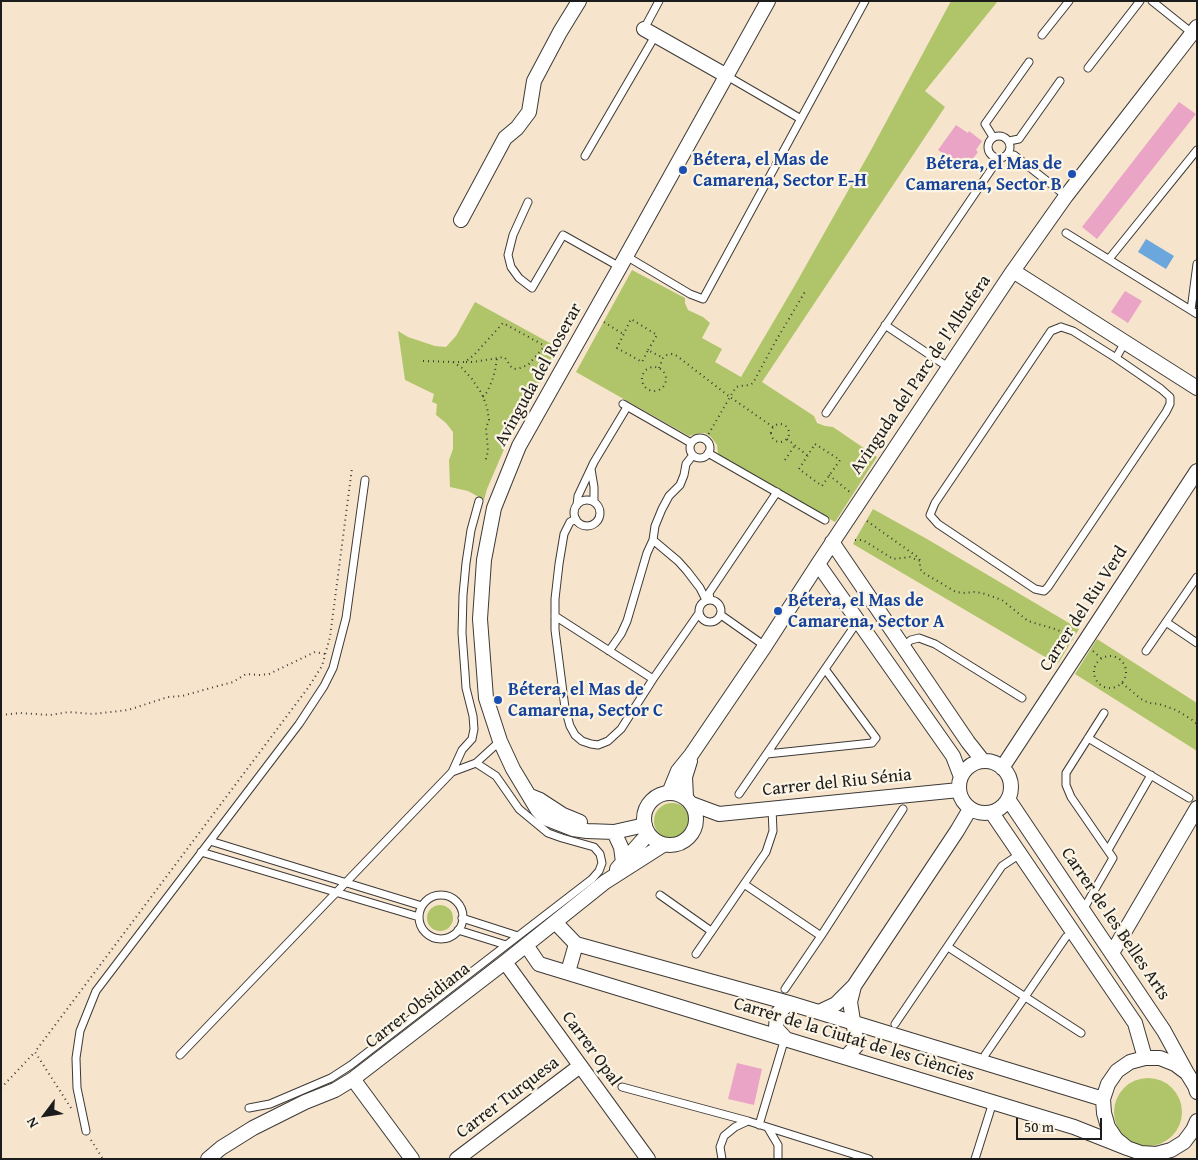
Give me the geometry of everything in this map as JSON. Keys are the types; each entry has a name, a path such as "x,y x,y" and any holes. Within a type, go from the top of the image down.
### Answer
{"street":[{"path":"461,220 505,138 517,128 530,112 534,81 579,1"},
{"name":"Avinguda del Roserar","path":"646,824 614,832 573,829 545,818 513,769 500,741 486,698 480,619 484,560 494,508 519,446 768,1"},
{"name":"Avinguda del Parc de l'Albufera","path":"669,793 678,770 692,755 1013,270 1066,196 1194,30"},
{"path":"649,33 727,76"},
{"path":"1013,270 1197,388"},
{"name":"Carrer del Riu Verd","path":"1002,768 1197,471"},
{"path":"832,542 968,742 983,761"},
{"path":"818,564 953,756 960,783 961,797 965,804 977,812 984,814 992,813 1004,805 1011,791 1007,774 1002,768 990,762 983,761 970,766 965,771 960,783"},
{"name":"Avinguda del Parc de l'Albufera","path":"689,801 685,777 692,755"},
{"name":"Carrer del Riu Sénia","path":"694,832 719,814 960,783"},
{"path":"530,796 580,822 611,826 632,819 646,824 654,841 672,846 681,844 689,839 694,832 697,822 696,812 689,801 678,794 669,793 660,795 652,800 647,807 646,824 623,862 605,882"},
{"name":"Carrer de les Belles Arts","path":"1008,799 1164,1031 1197,1092"},
{"name":"Carrer del Riu Sénia","path":"689,801 719,814"},
{"path":"1112,954 1193,803"},
{"path":"819,1012 836,1004 854,986 957,832 970,809"},
{"path":"992,813 1135,1023 1145,1058"},
{"path":"614,832 621,847 623,862"},
{"path":"505,962 522,941 555,922 605,882 663,845"},
{"path":"555,922 576,944 568,972"},
{"name":"Carrer de la Ciutat de les Ciències","path":"522,941 539,964 993,1102 1074,1128 1141,1153 1156,1154 1171,1150 1184,1142 1193,1130 1197,1120"},
{"name":"Carrer de la Ciutat de les Ciències","path":"576,944 789,1003 1103,1099"},
{"name":"Carrer Opal","path":"505,962 648,1159"},
{"name":"Carrer Obsidiana","path":"208,1159 221,1148 253,1128 335,1090 353,1079 505,962"},
{"path":"846,1057 857,1045 850,1002 854,986"},
{"path":"784,1038 776,1028 777,1014 789,1003"},
{"path":"1127,1148 1116,1139 1108,1127 1104,1114 1103,1099 1108,1084 1117,1071 1130,1062 1145,1058 1160,1058 1175,1064 1187,1073"},
{"name":"Carrer Turquesa","path":"457,1159 580,1066"},
{"path":"353,1079 412,1159"}],"lane":[{"path":"584,156 649,33 659,1"},
{"path":"528,202 513,235 508,255 511,267 519,278 532,288 563,235 703,299 865,1"},
{"path":"1042,35 1069,1"},
{"path":"1088,68 1140,1"},
{"path":"1152,1 1194,30"},
{"path":"993,137 985,124 1029,62"},
{"path":"727,76 801,119"},
{"path":"1009,141 1019,139 1060,81"},
{"path":"999,158 992,156 988,149 988,144 997,135 1007,138 1009,141 1010,148 1007,155"},
{"path":"1109,259 1197,150"},
{"path":"826,413 999,158 1007,155 1014,156 1066,196"},
{"path":"1066,233 1194,312 1197,264"},
{"path":"885,325 948,368"},
{"path":"1061,327 1073,331 1116,358 1161,389 1170,397 1170,404 1048,588 1044,591 1035,589 938,524 930,515 935,503 1051,332 1061,327"},
{"path":"1116,358 1125,342"},
{"path":"577,504 587,500 594,502 600,510 600,518 591,526 584,526 580,525 574,512 578,496 591,468 625,406 691,442"},
{"path":"698,438 705,440 709,445 708,453 701,458 693,455 690,449 691,442 698,438"},
{"path":"708,453 825,520"},
{"path":"609,651 621,634 627,621 647,553 653,540 655,526 662,509 680,485 686,464 693,455"},
{"path":"591,468 594,502"},
{"path":"86,1132 77,1088 76,1058 80,1031 96,991 299,724 324,686 333,668 346,618 364,480"},
{"path":"708,600 709,593 777,492"},
{"path":"180,1055 452,772 462,750 472,739 474,729 473,716 466,688 462,633 463,595 470,530 479,501"},
{"path":"576,519 570,522 564,534 555,599 554,630 565,708 570,726 575,735 582,741 598,745 608,741 620,729 699,613 700,604 708,600 714,600 721,608 721,615 718,619 711,622 703,620 699,613"},
{"path":"653,540 687,570 708,600"},
{"path":"1146,651 1197,577"},
{"path":"721,615 765,646"},
{"path":"555,616 653,679"},
{"path":"739,794 858,621"},
{"path":"1166,622 1197,643"},
{"path":"903,646 911,640 920,638 935,644 1022,698"},
{"path":"767,754 872,743 876,738 825,669"},
{"path":"1083,910 1113,858 1071,796 1066,785 1066,773 1104,713"},
{"path":"1088,738 1151,775 1193,803"},
{"path":"452,772 476,763 500,741"},
{"path":"249,1108 270,1104 331,1078 506,945 522,941 599,871 602,863 600,854 594,847 548,833 519,809 496,776 476,763"},
{"path":"1108,850 1151,775"},
{"path":"696,954 766,852 773,831 772,808"},
{"path":"785,989 903,810"},
{"path":"210,841 422,906"},
{"path":"201,852 419,917"},
{"path":"895,1024 1002,866 1020,854"},
{"path":"744,884 821,936"},
{"path":"440,895 453,899 462,911 461,924 458,930 448,938 434,938 428,935 420,924 419,917 422,906 427,900 440,895"},
{"path":"660,895 711,931"},
{"path":"462,918 522,941"},
{"path":"458,930 506,945"},
{"path":"985,1055 1066,937"},
{"path":"948,947 1081,1033"},
{"path":"759,1125 784,1038"},
{"path":"622,1087 759,1125 869,1159"},
{"path":"975,1159 993,1102"},
{"path":"722,1159 720,1147 724,1136 735,1127 748,1122"},
{"path":"768,1128 778,1145 778,1159"}],"path":[{"path":"708,435 736,387 752,383 806,290"},
{"path":"631,319 657,335 648,350 642,362 616,348 631,319"},
{"path":"604,322 624,334"},
{"path":"465,362 474,356 503,323 556,352"},
{"path":"422,361 473,362 504,357 514,369 528,365 546,346"},
{"path":"648,350 663,358"},
{"path":"659,368 663,358 667,355 677,356 773,427"},
{"path":"483,397 492,381 497,358"},
{"path":"453,362 462,368 472,379 487,407 489,420 486,428 488,451 485,463"},
{"path":"651,367 659,368 665,374 665,386 659,391 651,392 644,387 642,375 651,367"},
{"path":"781,424 787,426 789,432 787,439 780,442 775,440 772,436 773,427 781,424"},
{"path":"787,439 808,456"},
{"path":"815,444 840,460 830,476 822,486 799,469 815,444"},
{"path":"785,460 795,445"},
{"path":"1,1088 35,1052 308,688 322,666 330,637 352,468"},
{"path":"830,476 853,495"},
{"path":"867,521 919,558 922,572 956,592 982,593 1002,600 1028,621 1058,630 1073,640"},
{"path":"855,540 863,540 893,559 910,557 920,561"},
{"path":"1091,649 1100,658"},
{"path":"1,715 20,713 50,715 69,712 93,714 128,710 168,697 182,696 233,682 246,674 270,674 314,652 325,654"},
{"path":"1110,655 1116,656 1124,663 1126,673 1122,683 1118,686 1107,688 1097,682 1093,672 1094,666 1100,658 1110,655"},
{"path":"1122,683 1141,699 1176,710 1197,724"},
{"path":"35,1052 70,1108"},
{"path":"86,1132 103,1159"}],"green space":[{"path":"951,1 998,1 925,91 945,107 762,382 814,416 817,423 833,427 877,457 835,522 718,455 717,445 705,433 689,436 576,372 632,270 685,298 688,310 703,317 710,323 702,338 722,349 715,362 741,377 871,150"},
{"path":"475,302 559,348 511,433 484,500 468,491 450,487 449,460 453,449 453,432 436,415 437,404 432,402 434,394 405,380 398,331 408,337 435,346 446,347 456,336"},
{"path":"873,509 1079,629 1059,662 1057,664 853,544"},
{"path":"1097,639 1197,703 1197,751 1075,674"},
{"path":"672,803 679,804 685,808 689,814 689,828 685,834 679,838 672,839 665,838 659,834 655,828 654,821 655,814 659,808 665,804"},
{"path":"440,905 449,909 453,918 449,927 440,931 431,927 427,918 431,909"},
{"path":"1141,1078 1155,1078 1167,1083 1177,1093 1182,1105 1182,1119 1177,1131 1167,1141 1155,1146 1141,1146 1129,1141 1119,1131 1114,1119 1114,1105 1119,1093 1129,1083"}],"water":[{"path":"1146,239 1174,256 1166,269 1138,252"}],"building":[{"path":"1179,102 1196,114 1097,239 1082,227"},
{"path":"956,125 968,133 969,131 982,141 976,150 978,152 969,164 968,162 964,167 938,150"},
{"path":"1125,291 1142,301 1128,323 1111,312"},
{"path":"737,1063 762,1069 754,1105 728,1099"}],"place":[{"name":"Bétera, el Mas de Camarena, Sector E-H","path":"683,170"},
{"name":"Bétera, el Mas de Camarena, Sector B","path":"1072,174"},
{"name":"Bétera, el Mas de Camarena, Sector A","path":"778,611"},
{"name":"Bétera, el Mas de Camarena, Sector C","path":"498,700"}]}
